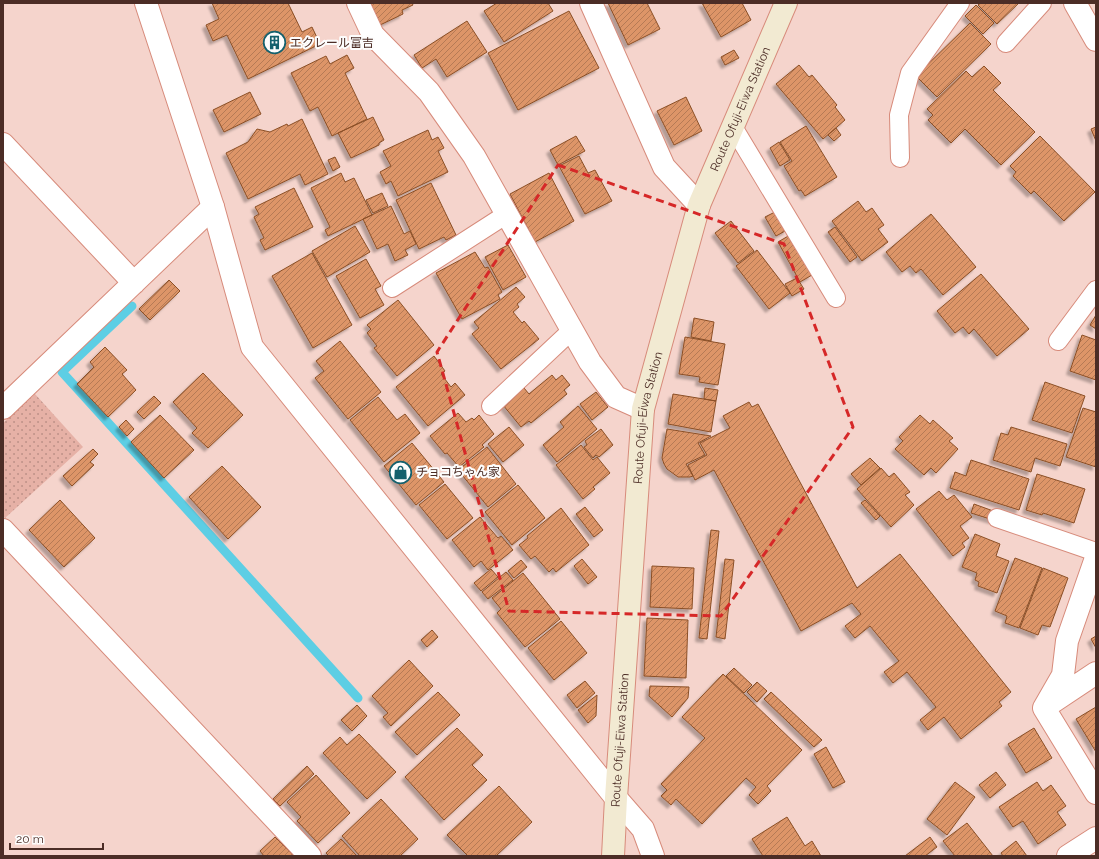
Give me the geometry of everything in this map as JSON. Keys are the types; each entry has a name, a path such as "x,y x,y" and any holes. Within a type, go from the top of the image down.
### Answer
{"main road":[{"name":"Route Ofuji-Eiwa Station","path":"613,856 643,409 699,205 734,127 786,3"}],"street":[{"path":"146,3 213,207 252,347 616,798 643,829 653,856"},
{"path":"358,3 373,35 429,92 474,156 590,362 616,397 643,409"},
{"path":"591,3 664,167 699,205"},
{"path":"1083,8 1096,40"},
{"path":"3,144 134,283"},
{"path":"3,408 213,207"},
{"path":"3,530 310,856"},
{"path":"1044,708 1063,675 1067,641 1096,558"},
{"path":"1044,708 1096,674"},
{"path":"1044,708 1096,793"},
{"path":"1068,856 1096,838"}],"lane":[{"path":"900,158 899,114 910,73 960,3"},
{"path":"1006,43 1042,3"},
{"path":"734,127 836,298"},
{"path":"392,288 507,214"},
{"path":"1058,341 1096,290"},
{"path":"491,406 572,330"},
{"path":"997,518 1096,552"}],"highlighted area":[{"path":"558,165 784,244 853,427 721,616 509,611 437,352"}],"shaded area":[{"path":"35,394 83,447 5,518 3,516 3,423"}],"building":[{"name":"エクレール富吉","path":"212,3 288,3 302,32 312,27 320,44 248,79 227,35 213,41 206,25 219,19"},
{"path":"369,3 412,3 413,5 402,10 403,14 380,25"},
{"path":"497,3 548,3 553,11 504,42 484,11"},
{"path":"608,3 647,3 660,29 628,45"},
{"path":"702,3 742,3 751,20 721,37"},
{"path":"980,3 1019,3 997,24 978,5"},
{"path":"976,5 994,23 983,34 965,16"},
{"path":"569,11 599,68 518,110 488,53"},
{"path":"467,21 487,52 447,77 436,59 422,68 414,55"},
{"path":"970,23 991,44 937,97 916,76"},
{"path":"734,50 739,58 725,65 721,57"},
{"path":"347,55 354,68 345,73 367,119 332,136 318,107 310,111 291,73 326,56 330,64"},
{"path":"799,65 809,77 812,75 837,105 835,107 845,120 823,139 776,84"},
{"path":"984,66 1001,83 993,90 1035,132 1001,165 965,129 951,143 928,120 933,115 927,109 966,71 972,77"},
{"path":"250,92 261,114 224,132 213,110"},
{"path":"686,97 702,131 674,145 657,111"},
{"path":"373,117 384,140 379,143 379,145 351,158 338,133"},
{"path":"302,119 328,174 305,185 300,174 248,199 226,153 248,142 257,129 270,132 287,124 288,126"},
{"path":"806,126 837,177 805,196 801,190 799,191 784,166 792,161 780,142"},
{"path":"1096,127 1096,141 1091,129"},
{"path":"836,128 841,135 834,141 828,135"},
{"path":"428,130 432,140 438,137 444,148 438,151 448,172 398,196 391,181 386,184 380,172 391,166 383,151"},
{"path":"576,136 585,151 558,165 550,150"},
{"path":"1040,136 1095,192 1064,221 1034,191 1031,194 1013,176 1016,172 1010,166"},
{"path":"779,142 790,160 780,166 770,148"},
{"path":"579,156 588,173 595,170 612,201 585,214 559,166"},
{"path":"335,157 340,167 333,171 328,160"},
{"path":"341,173 345,182 354,178 372,215 328,236 325,230 330,227 311,188"},
{"path":"549,173 574,221 535,242 510,194"},
{"path":"431,183 456,235 446,240 444,237 419,249 396,200"},
{"path":"294,188 313,227 265,250 260,240 264,238 254,217 259,214 255,207"},
{"path":"382,193 388,206 373,213 366,200"},
{"path":"858,201 866,212 872,208 884,225 878,229 888,242 862,261 832,221"},
{"path":"391,206 404,234 410,231 416,244 405,250 408,255 395,261 388,244 377,249 363,219"},
{"path":"777,211 787,230 776,236 765,217"},
{"path":"931,214 976,267 943,295 921,269 916,273 910,266 902,272 886,252"},
{"path":"731,221 754,251 738,263 715,233"},
{"path":"355,226 370,252 327,277 312,251"},
{"path":"835,227 857,257 850,262 828,232"},
{"path":"790,235 812,275 800,282 778,242"},
{"path":"508,245 526,277 503,290 485,257"},
{"path":"757,250 790,293 769,309 736,266"},
{"path":"475,252 485,268 488,267 502,292 498,295 500,299 462,319 436,273"},
{"path":"312,253 352,325 313,348 272,276"},
{"path":"366,259 381,286 375,289 384,305 360,318 336,276"},
{"path":"981,274 1029,329 997,356 974,329 969,334 963,327 955,333 937,311"},
{"path":"797,278 804,289 792,296 785,284"},
{"path":"169,280 180,291 150,320 139,309"},
{"path":"516,287 525,297 517,304 519,307 513,312 522,323 524,321 539,339 501,369 472,334 479,328 474,322"},
{"path":"398,300 434,345 397,376 374,348 377,346 367,333 371,329 367,325"},
{"path":"1096,315 1096,329 1090,325"},
{"path":"694,318 714,322 711,341 691,337"},
{"path":"1082,335 1096,340 1096,380 1070,371"},
{"path":"685,337 725,344 718,385 699,382 700,377 679,374"},
{"path":"340,341 381,392 348,419 315,378 324,371 316,361"},
{"path":"105,347 127,370 122,374 136,390 108,417 77,384 94,367 90,362"},
{"path":"434,356 445,371 441,374 451,387 455,383 465,395 428,426 396,387"},
{"path":"203,373 243,415 208,448 192,433 197,428 173,402"},
{"path":"552,375 556,380 562,375 570,385 564,390 567,394 531,423 529,421 521,427 503,405 524,388 529,394"},
{"path":"1045,382 1085,396 1072,433 1032,420"},
{"path":"705,388 718,390 716,401 704,399"},
{"path":"596,392 608,407 592,420 580,404"},
{"path":"673,394 716,401 711,432 668,424"},
{"path":"154,396 161,403 144,419 137,412"},
{"path":"378,397 397,420 405,414 420,433 384,462 350,420"},
{"path":"749,402 752,407 758,404 857,588 900,554 1011,692 999,702 1002,706 961,739 944,717 928,730 920,720 936,707 907,672 893,683 884,672 899,661 870,626 855,638 845,626 861,614 852,603 801,631 714,470 695,480 688,465 707,455 700,443 730,428 723,416"},
{"path":"578,406 597,429 557,462 543,445 564,427 560,422"},
{"path":"1083,408 1096,412 1096,467 1066,457"},
{"path":"458,413 466,422 472,418 474,420 479,415 494,434 482,445 484,447 459,467 447,453 445,454 430,436"},
{"path":"160,415 194,450 164,478 131,442"},
{"path":"920,415 930,424 933,420 953,438 949,441 958,449 936,473 931,468 924,475 895,449 903,441 899,437"},
{"path":"126,420 134,429 127,436 119,427"},
{"path":"509,427 524,445 503,462 488,444"},
{"path":"1011,427 1067,444 1060,466 1035,458 1031,472 993,460 1001,433 1008,435"},
{"path":"601,429 613,445 599,457 596,455 593,458 584,447 587,445 585,441"},
{"path":"667,429 711,436 698,443 705,455 686,464 693,476 678,477 667,469 664,464 662,458"},
{"path":"412,443 444,482 416,505 384,466"},
{"path":"581,445 593,460 597,457 610,473 593,487 595,489 583,499 556,465"},
{"path":"487,447 516,484 488,507 458,470"},
{"path":"93,449 98,454 90,462 94,465 72,486 63,476"},
{"path":"870,458 880,468 861,485 851,474"},
{"path":"971,460 1029,479 1019,510 950,488 955,472 966,476"},
{"path":"222,466 261,507 228,539 189,497"},
{"path":"881,468 889,477 894,473 910,492 905,495 914,505 891,527 857,489"},
{"path":"1037,474 1085,489 1074,523 1043,513 1042,515 1026,510"},
{"path":"445,484 473,518 447,539 419,505"},
{"path":"518,485 545,518 512,545 485,512"},
{"path":"939,491 947,500 954,495 972,517 960,526 969,538 962,543 965,547 953,556 916,509"},
{"path":"60,500 95,538 64,567 29,530"},
{"path":"865,500 880,516 876,520 861,503"},
{"path":"974,504 996,512 993,520 971,513"},
{"path":"585,507 603,530 594,537 576,514"},
{"path":"561,508 589,545 556,572 553,568 549,572 535,556 531,559 519,545 528,538 527,536"},
{"path":"480,517 498,538 501,536 513,550 488,570 481,561 474,567 452,540"},
{"path":"711,530 719,531 707,639 699,638"},
{"path":"975,534 1000,544 996,556 1009,561 997,593 978,586 979,582 975,580 977,573 962,567"},
{"path":"1015,558 1042,568 1019,628 1005,623 1007,616 995,611"},
{"path":"582,559 597,577 588,584 574,566"},
{"path":"725,559 734,560 725,639 716,637"},
{"path":"521,560 527,567 514,578 508,571"},
{"path":"652,566 694,568 692,609 650,607"},
{"path":"1043,568 1068,578 1050,627 1042,625 1038,635 1020,628"},
{"path":"491,569 498,577 481,591 474,583"},
{"path":"506,572 513,580 488,599 482,592"},
{"path":"523,573 560,619 525,647 497,613 501,609 492,598"},
{"path":"647,618 688,620 686,678 644,676"},
{"path":"561,621 587,653 554,680 528,648"},
{"path":"432,630 438,637 427,647 421,640"},
{"path":"1096,636 1096,648 1091,639"},
{"path":"409,660 433,686 391,726 383,717 388,713 372,696"},
{"path":"734,668 752,685 744,693 726,676"},
{"path":"723,674 802,750 767,786 771,791 758,804 749,795 756,787 746,778 702,824 676,799 671,805 661,796 667,790 661,784 705,738 682,717"},
{"path":"585,681 595,693 577,708 567,695"},
{"path":"757,682 767,691 757,702 747,692"},
{"path":"650,686 689,687 688,698 672,717 649,696"},
{"path":"438,692 460,715 417,755 395,732"},
{"path":"771,692 822,740 814,747 764,699"},
{"path":"597,695 596,716 588,723 578,710"},
{"path":"357,705 367,716 352,731 341,720"},
{"path":"1096,707 1096,752 1076,719"},
{"path":"457,728 483,755 472,765 487,780 444,820 405,777"},
{"path":"1034,728 1052,758 1026,773 1008,744"},
{"path":"359,734 396,772 367,799 323,753 340,737 347,745"},
{"path":"826,747 845,782 833,788 814,754"},
{"path":"307,766 314,774 280,806 273,799"},
{"path":"996,772 1006,785 990,798 979,785"},
{"path":"316,775 350,813 318,843 297,821 301,817 287,802"},
{"path":"955,782 975,797 947,835 927,819"},
{"path":"1037,782 1043,791 1051,785 1066,806 1057,812 1066,825 1038,844 1023,821 1013,827 999,807"},
{"path":"499,786 532,822 496,856 468,856 447,835"},
{"path":"381,799 418,839 400,856 360,856 342,836"},
{"path":"787,817 805,846 812,841 821,856 763,856 752,839"},
{"path":"967,823 993,856 955,856 943,841"},
{"path":"275,837 294,856 264,856 260,851"},
{"path":"930,837 937,847 925,856 905,856"},
{"path":"341,839 357,856 329,856 326,853"},
{"path":"1016,841 1027,856 1003,856 1001,853"}],"waterway":[{"path":"132,306 62,372 358,698"}],"place":[{"name":"エクレール富吉","path":"275,43"},
{"name":"チョコちゃん家","path":"401,472"}]}
